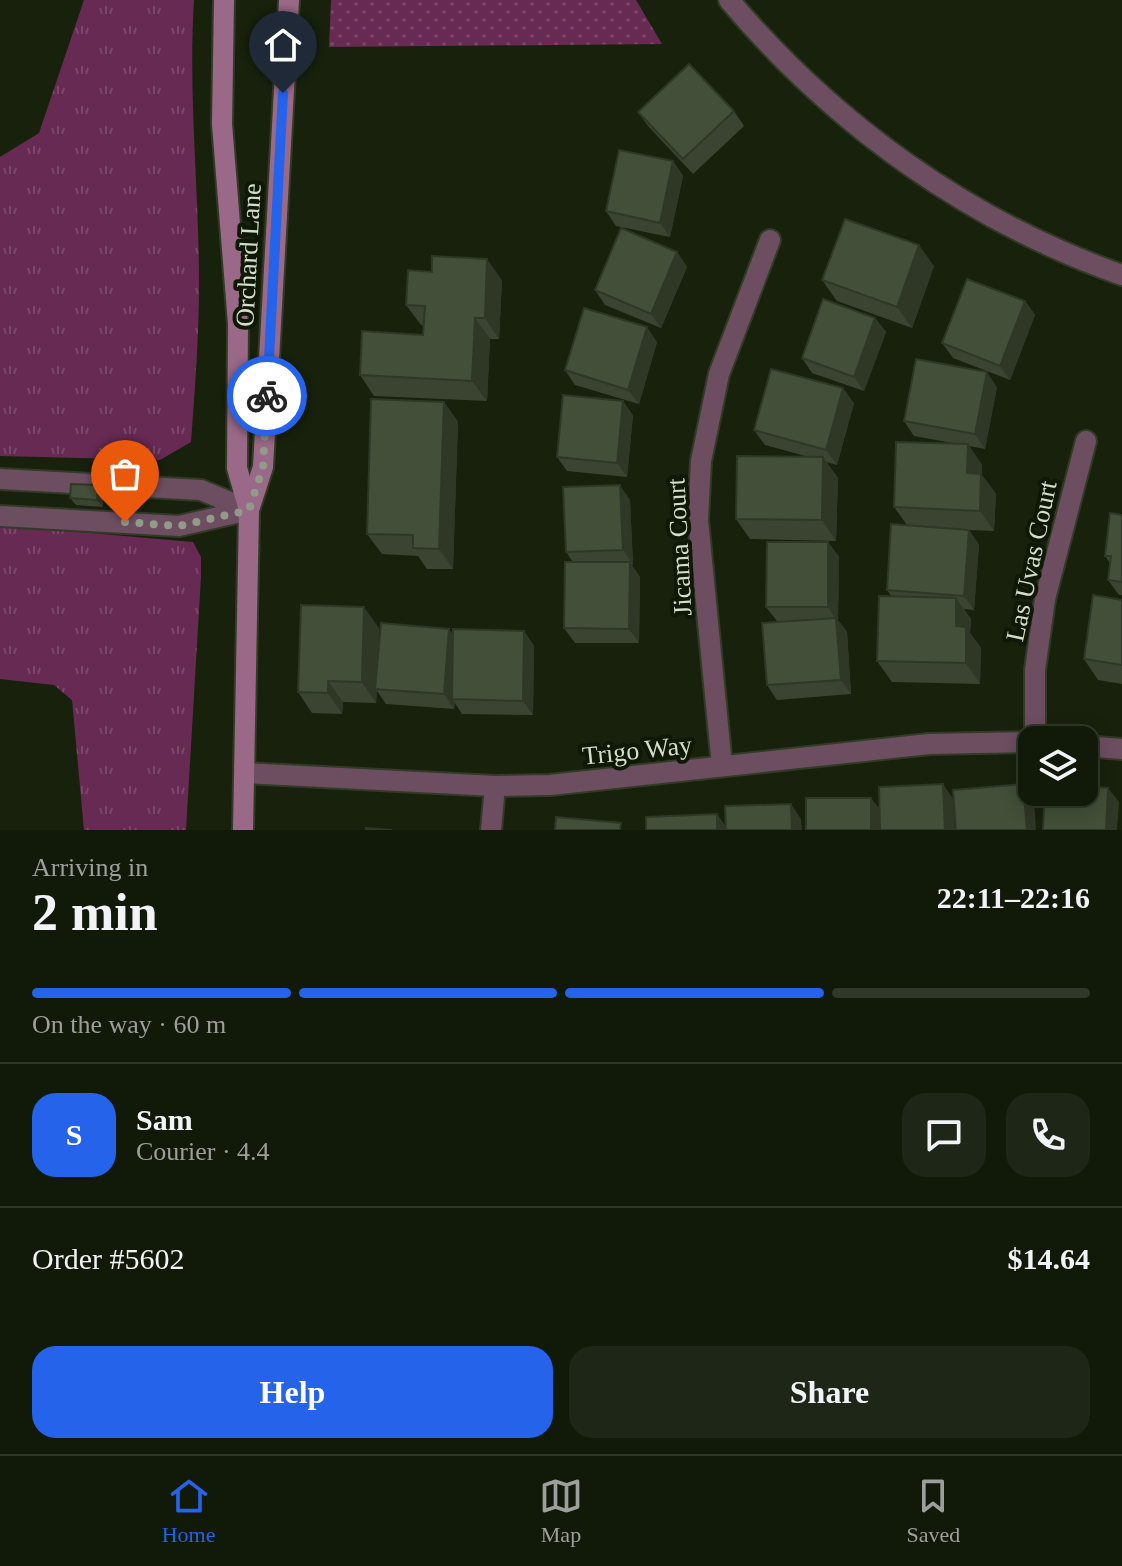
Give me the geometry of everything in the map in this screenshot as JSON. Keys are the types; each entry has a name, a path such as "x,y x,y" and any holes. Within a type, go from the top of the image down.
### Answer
{"street":[{"name":"Orchard Lane","path":"224,0 222,124 238,324 237,468 249,510 243,830"},
{"name":"Orchard Lane","path":"249,510 263,467 289,0"},
{"path":"729,0 792,69 850,121 940,187 1050,246 1122,275"},
{"name":"Jicama Court","path":"722,766 698,520 701,461 719,374 770,240"},
{"name":"Las Uvas Court","path":"1034,726 1035,670 1045,599 1086,441"},
{"path":"0,479 201,490 249,510"},
{"path":"0,516 179,526 249,510"},
{"name":"Trigo Way","path":"246,773 495,786 550,785 929,744 1018,741"},
{"path":"1098,747 1122,749"},
{"path":"491,830 495,786"}],"green space":[{"path":"84,0 194,0 192,71 199,283 191,442 160,460 0,456 0,157 39,133"},
{"path":"331,0 636,0 662,44 329,47"},
{"path":"0,525 193,542 201,557 201,577 186,830 84,830 72,700 54,685 0,679"}],"building":[{"path":"689,64 734,111 683,159 638,112"},
{"path":"619,150 673,161 660,223 606,211"},
{"path":"845,219 919,245 897,307 822,280"},
{"path":"621,228 677,252 651,314 595,290"},
{"path":"432,256 487,259 485,318 475,318 472,381 360,375 362,331 423,335 425,306 406,305 408,270 432,272"},
{"path":"967,279 1025,301 1000,366 942,343"},
{"path":"823,299 875,318 854,377 802,358"},
{"path":"584,308 647,327 628,390 565,370"},
{"path":"916,359 987,372 975,434 904,421"},
{"path":"771,369 843,388 826,450 754,430"},
{"path":"563,395 623,401 617,463 557,457"},
{"path":"371,399 444,402 439,549 413,548 413,535 367,534"},
{"path":"896,442 968,444 967,473 981,474 980,511 894,507"},
{"path":"737,456 823,457 822,520 736,519"},
{"path":"71,484 98,485 97,500 70,498"},
{"path":"620,485 623,550 566,552 563,487"},
{"path":"1110,513 1122,515 1122,582 1108,580 1111,556 1105,556"},
{"path":"891,524 969,530 964,596 887,590"},
{"path":"767,542 828,542 828,607 766,607"},
{"path":"565,562 630,562 629,629 564,628"},
{"path":"1093,595 1122,600 1122,665 1084,659"},
{"path":"879,596 956,598 956,626 966,627 966,663 877,661"},
{"path":"301,605 364,607 362,682 328,681 328,693 298,692"},
{"path":"836,618 841,680 767,685 762,623"},
{"path":"381,623 449,629 444,694 375,689"},
{"path":"453,629 524,631 523,701 452,699"},
{"path":"943,784 945,830 880,830 879,787"},
{"path":"1018,784 1018,806 1025,806 1027,830 956,830 953,790"},
{"path":"1098,787 1108,788 1106,830 1043,830 1044,806 1098,806"},
{"path":"806,798 871,798 871,830 806,830"},
{"path":"791,804 792,830 726,830 725,806"},
{"path":"717,814 717,830 646,830 646,817"},
{"path":"556,817 621,823 620,830 555,830"}],"way so far":[{"path":"125,522 179,526 249,510 263,467 267,396"}],"route":[{"path":"267,396 283,93"}]}
